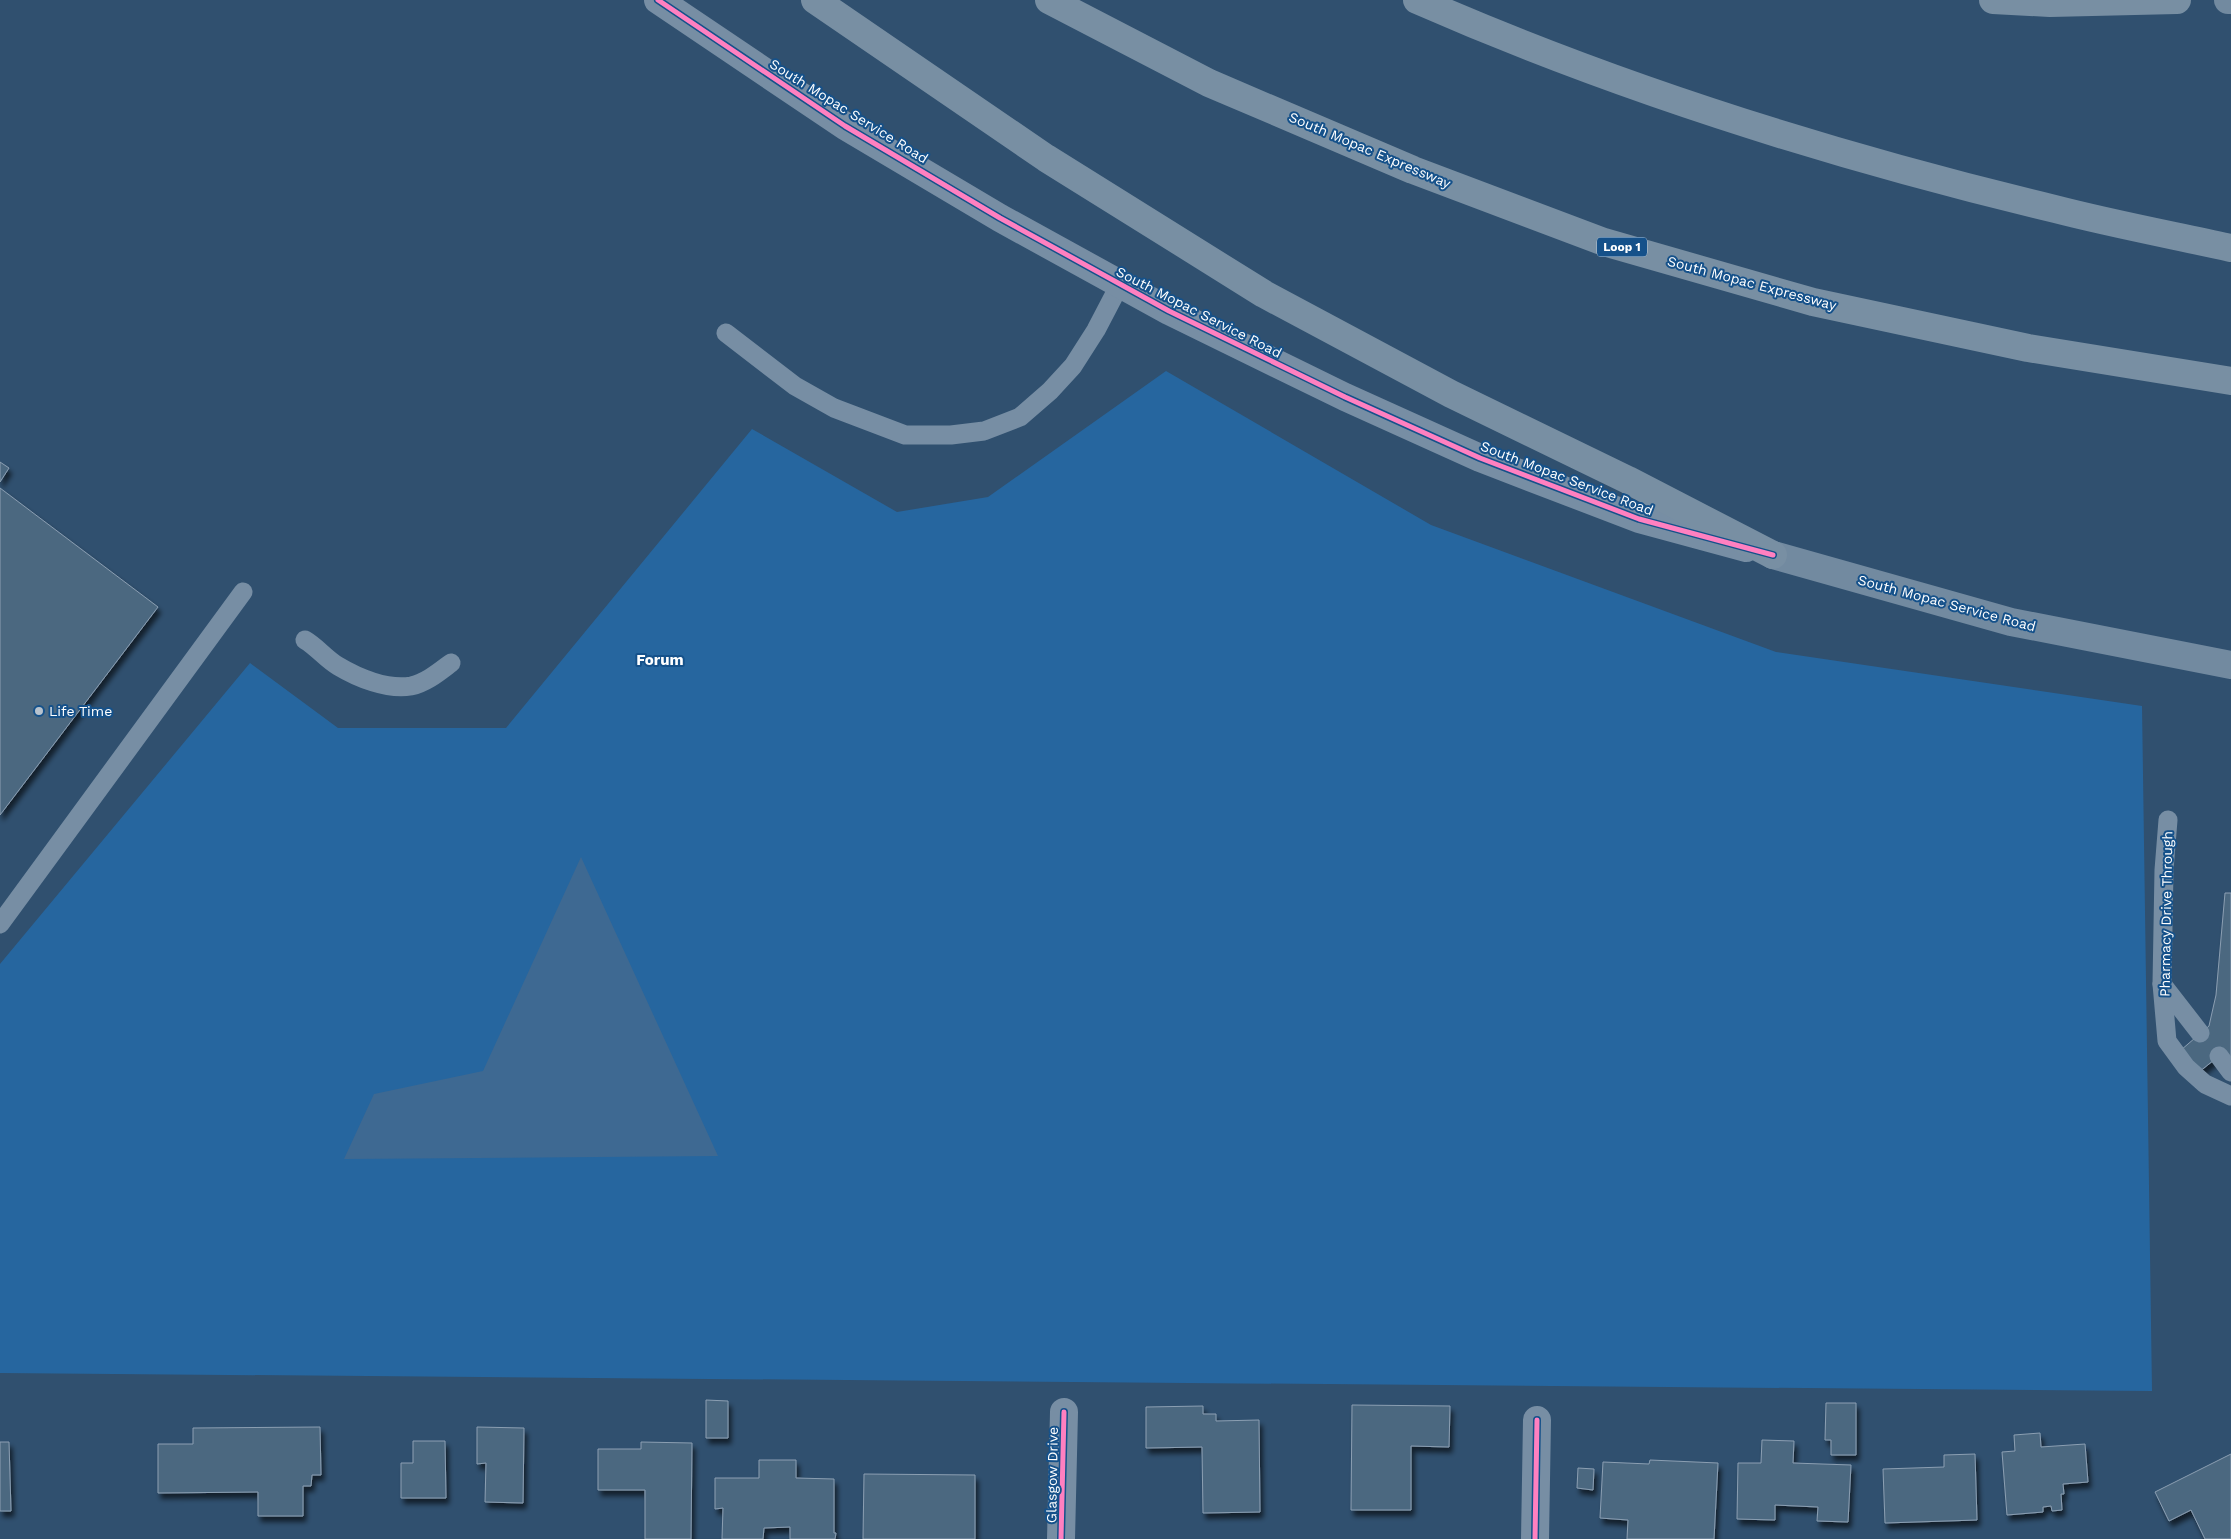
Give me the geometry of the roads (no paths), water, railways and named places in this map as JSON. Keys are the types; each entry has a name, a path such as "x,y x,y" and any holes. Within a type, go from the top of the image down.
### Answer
{"highway":[{"path":"816,0 1046,158 1264,294 1451,394 1628,480 1773,555"},
{"name":"South Mopac Expressway","path":"1049,0 1218,86 1413,170 1604,242 1813,302 2028,348 2231,381"},
{"path":"1417,0 1476,26 1656,92 1858,158 2056,210 2231,248"},
{"path":"1993,0 2050,3 2177,0"}],"main road":[{"name":"South Mopac Service Road","path":"1773,555 2011,622 2231,665"}],"street":[{"name":"South Mopac Service Road","path":"658,0 845,126 992,213 1169,311 1336,393 1480,458 1639,519 1773,555"},
{"name":"Glasgow Drive","path":"1062,1539 1064,1412"},
{"path":"1536,1539 1537,1420"}],"lane":[{"path":"726,333 795,386 834,408 905,435 951,435 976,432 984,431 1020,417 1050,391 1073,366 1096,330 1120,284"},
{"path":"0,924 244,592"},
{"path":"305,640 338,666 371,682 395,686 411,686 427,680 450,663"},
{"name":"Pharmacy Drive Through","path":"2168,820 2164,870 2162,984 2167,1041 2186,1067 2205,1084 2231,1096"},
{"path":"2162,984 2200,1033"},
{"path":"2218,1056 2231,1072"}],"place":[{"name":"Life Time","path":"39,711"}],"district":[{"name":"Forum","path":"660,660"}]}
